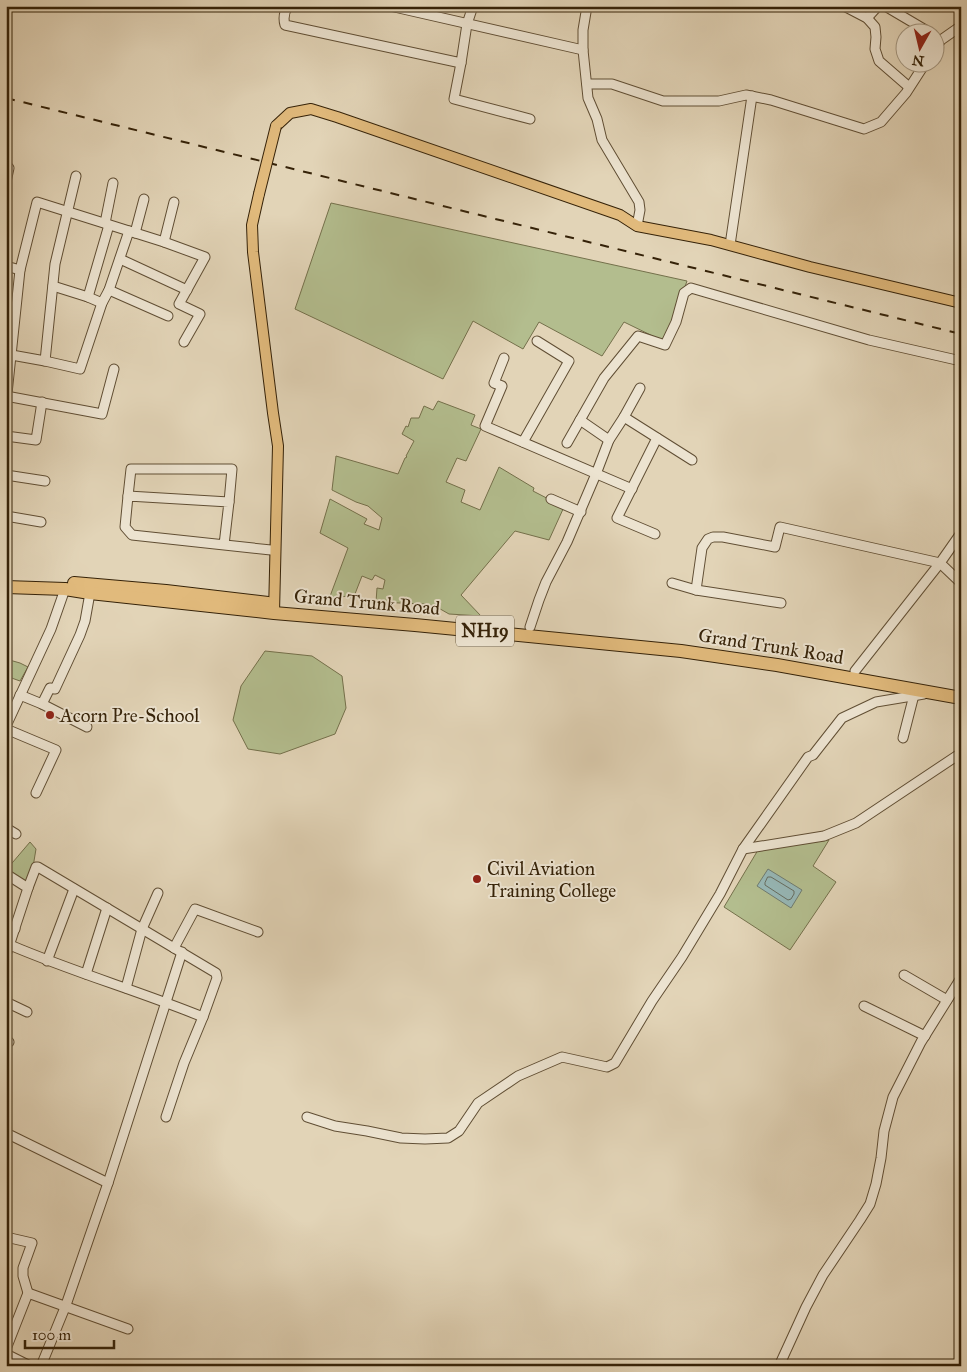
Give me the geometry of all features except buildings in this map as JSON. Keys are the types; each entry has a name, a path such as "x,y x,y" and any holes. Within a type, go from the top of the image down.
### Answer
{"highway":[{"name":"Grand Trunk Road","path":"6,580 91,584 166,591 274,608 681,651 786,666 961,698"},
{"name":"Grand Trunk Road","path":"6,587 65,589 90,593 530,627 741,651 961,691"}],"main road":[{"path":"274,608 278,446 253,252 252,225 276,126 290,113 311,109 620,215 637,226 711,240 810,267 961,303"}],"street":[{"path":"288,6 283,20 285,25 460,63"},
{"path":"390,6 583,50"},
{"path":"473,6 467,24 454,100 530,119"},
{"path":"587,6 583,30 583,50 588,98 597,119 602,140 639,202 640,210 637,226"},
{"path":"844,6 867,18 875,28 875,49 879,61 909,87"},
{"path":"867,18 869,6"},
{"path":"867,18 878,6"},
{"path":"885,6 912,22"},
{"path":"944,35 961,26"},
{"path":"587,84 612,84 663,101 719,101 746,94 864,129 881,122 919,72"},
{"path":"730,245 752,96"},
{"path":"6,182 9,168"},
{"path":"45,361 56,264 76,176"},
{"path":"88,297 107,224 113,184"},
{"path":"9,355 80,369 102,303 109,290 144,199"},
{"path":"114,369 102,414 42,402 7,398 9,355 20,270 37,202 205,257 179,304 200,314 184,342"},
{"path":"164,242 174,202"},
{"path":"120,259 187,290"},
{"path":"6,266 20,270"},
{"path":"53,286 102,303"},
{"path":"567,443 604,378 638,336 665,345 676,322 684,293 691,288 869,340 961,361"},
{"path":"109,290 168,316"},
{"path":"523,442 569,361 537,342"},
{"path":"504,358 494,383 502,386 485,426 632,489"},
{"path":"530,627 546,582 568,542 609,440 640,388"},
{"path":"6,436 36,440 42,402"},
{"path":"624,417 692,460"},
{"path":"580,420 609,440"},
{"path":"655,534 617,518 657,438"},
{"path":"224,545 232,469 131,469 125,527 132,535 275,551"},
{"path":"6,475 45,481"},
{"path":"128,496 229,502"},
{"path":"551,499 580,512"},
{"path":"6,516 41,522"},
{"path":"696,590 702,548 708,539 722,537 775,546 780,527 940,563 961,583"},
{"path":"855,671 961,534"},
{"path":"672,583 696,590 781,603"},
{"path":"36,793 56,750 6,728 51,629 65,589"},
{"path":"42,704 50,688 55,689 80,635 85,622 90,593"},
{"path":"307,1117 335,1126 401,1138 425,1140 448,1138 459,1131 478,1103 518,1076 562,1057 607,1066 615,1063 711,909 743,849 808,757 813,755 842,718 876,702 937,693"},
{"path":"20,695 86,726"},
{"path":"903,738 914,696"},
{"path":"743,849 824,836 856,823 961,753"},
{"path":"6,828 16,834"},
{"path":"6,955 28,888 36,867 38,867 216,973 217,978 166,1116"},
{"path":"6,874 28,888"},
{"path":"47,961 74,888"},
{"path":"126,988 142,928 158,893"},
{"path":"86,974 107,908"},
{"path":"41,1366 66,1306 108,1183 166,1002 178,950 195,909 258,932"},
{"path":"6,923 15,929"},
{"path":"10,945 47,961 166,1002 203,1017"},
{"path":"904,975 947,1000"},
{"path":"779,1366 806,1306 823,1275 870,1204 881,1158 884,1131 893,1098 925,1036 959,983"},
{"path":"6,1002 27,1012"},
{"path":"864,1006 925,1036"},
{"path":"6,1132 108,1183"},
{"path":"6,1237 32,1243 23,1268 23,1276 28,1293 6,1350"},
{"path":"28,1293 128,1329"},
{"path":"6,1354 30,1366"}],"green space":[{"path":"331,203 687,281 665,342 624,322 602,356 539,322 523,349 473,321 443,379 295,309"},
{"path":"438,401 475,415 471,425 481,429 466,461 457,458 446,482 465,490 461,502 480,510 499,467 534,488 533,491 564,507 549,540 515,531 461,595 481,616 449,614 435,606 424,604 376,602 377,588 383,589 385,580 375,575 372,580 362,576 353,599 347,596 329,599 348,548 320,533 330,499 367,519 364,524 379,530 382,518 368,506 332,490 336,456 398,474 414,441 402,434 406,426 408,427 411,418 419,418 424,406 433,410"},
{"path":"265,651 312,656 342,676 346,708 335,734 280,754 248,749 233,720 241,686"},
{"path":"6,659 28,667 20,681 6,676"},
{"path":"829,840 813,866 836,882 790,950 724,907 758,850"},
{"path":"30,842 36,849 30,885 7,869"}],"water":[{"path":"768,869 802,890 791,908 757,886"}],"railway":[{"path":"6,98 961,334"}],"place":[{"name":"Acorn Pre-School","path":"50,715"},
{"name":"Civil Aviation Training College","path":"477,879"}]}
